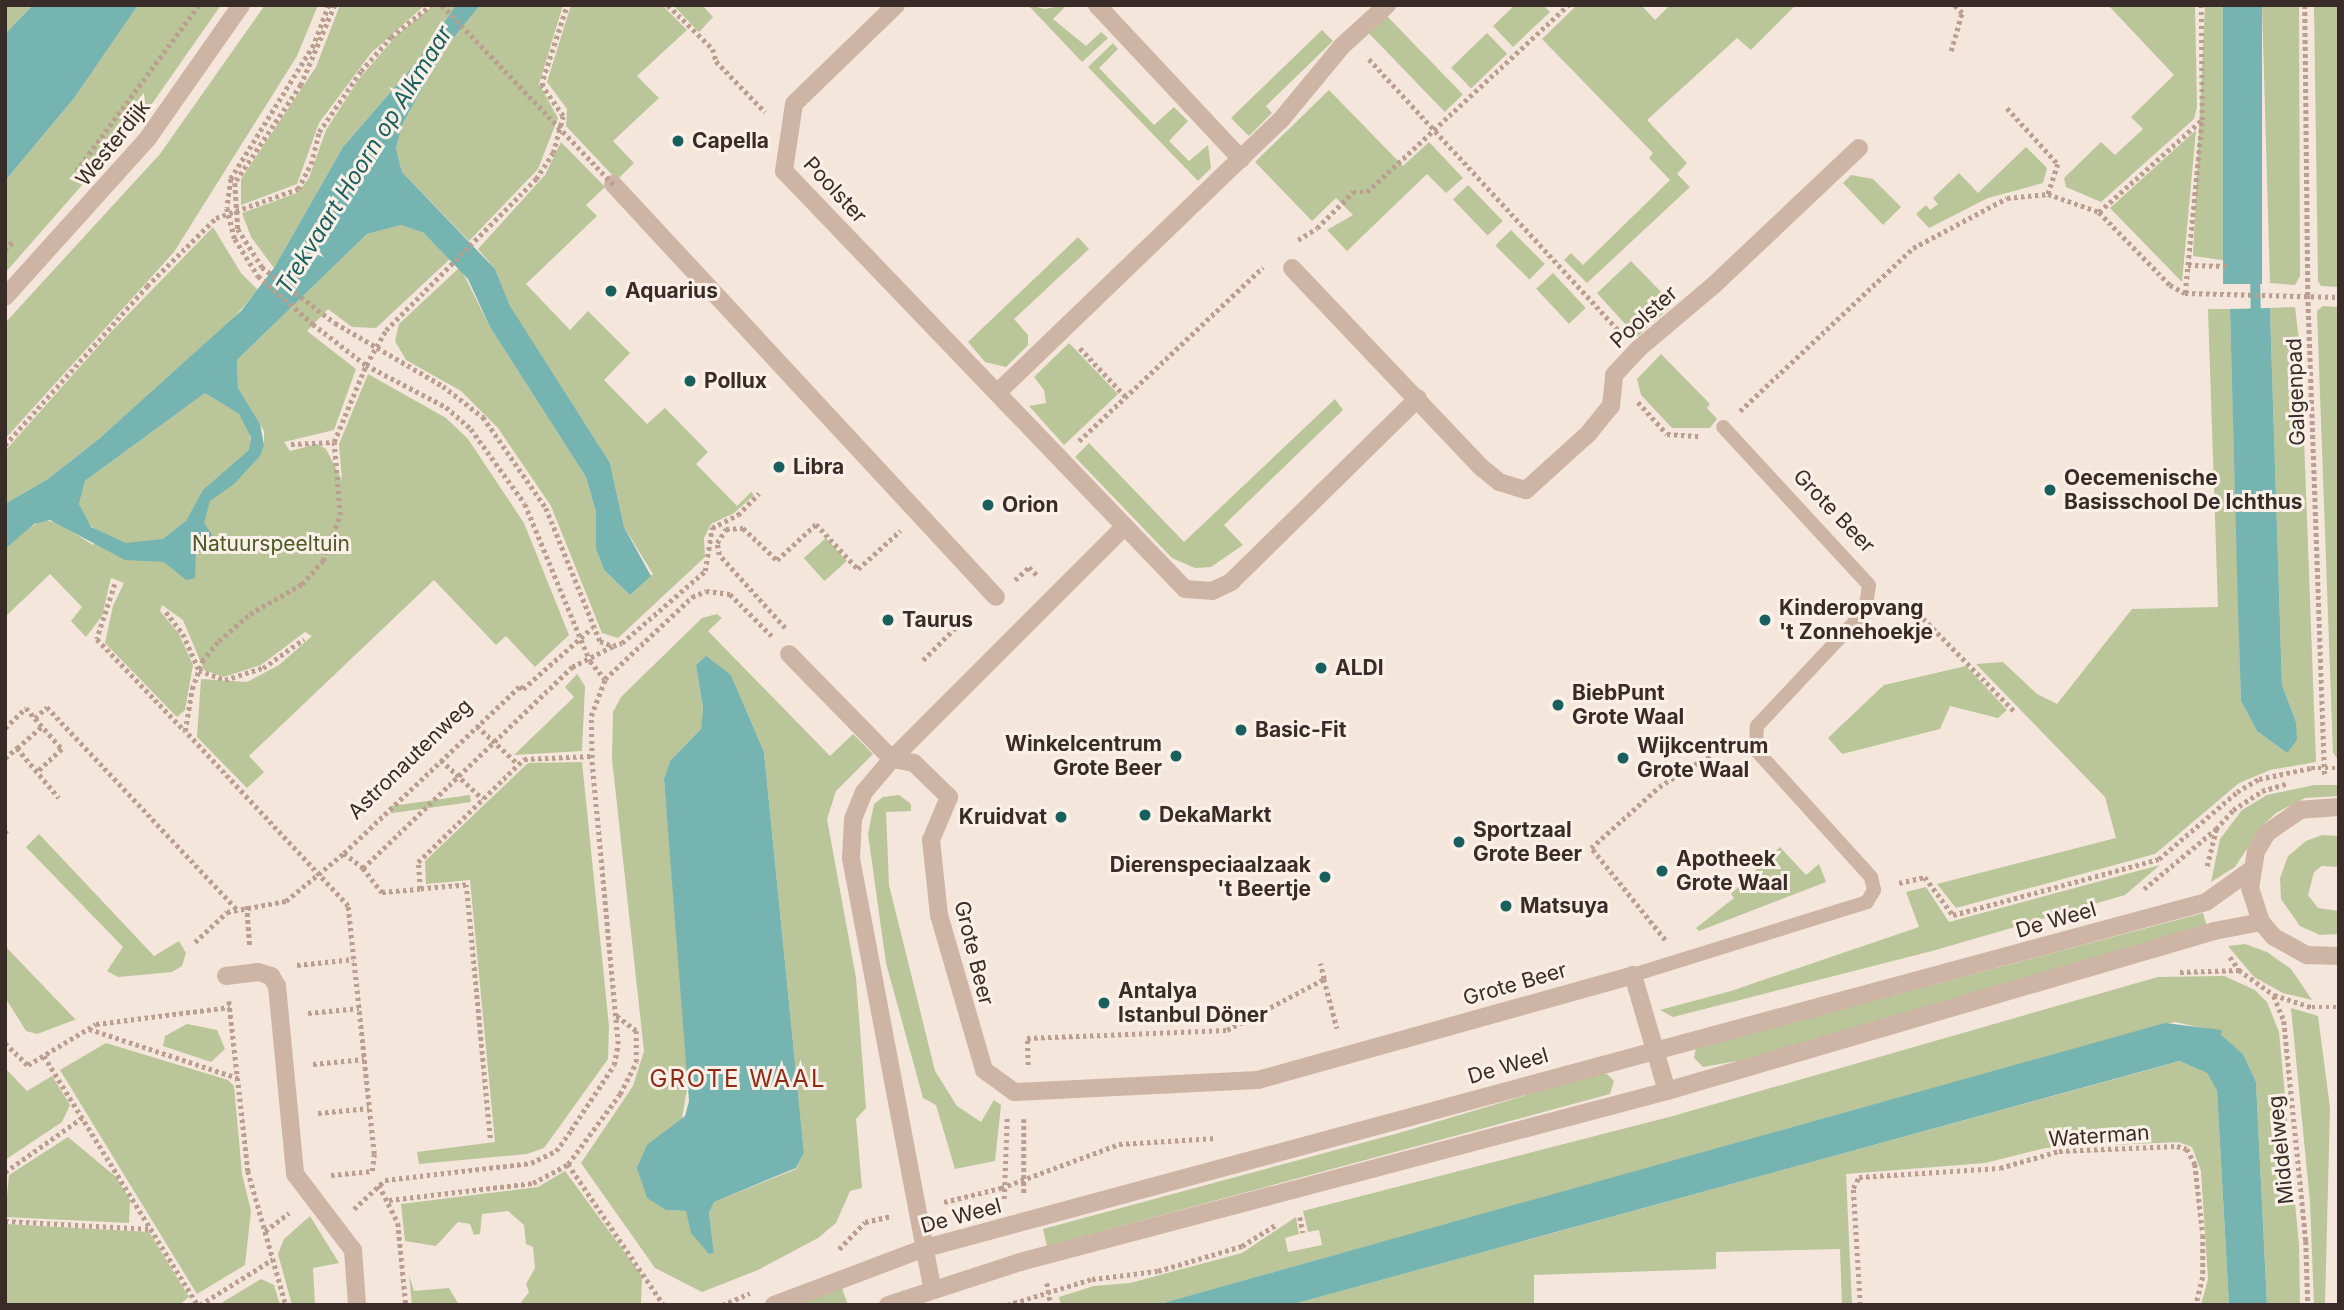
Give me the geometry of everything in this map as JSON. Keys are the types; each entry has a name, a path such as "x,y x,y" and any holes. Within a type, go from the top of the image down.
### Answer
{"street":[{"name":"Westerdijk","path":"5,297 149,138 241,5"},
{"name":"Poolster","path":"896,5 794,104 783,171 1185,589 1212,591 1231,582 1418,398"},
{"path":"1097,5 1241,159"},
{"path":"998,392 1241,159 1387,5"},
{"name":"Poolster","path":"1292,268 1490,475 1511,488 1526,490 1588,434 1611,406 1614,375 1637,350 1715,284 1859,148"},
{"path":"613,184 994,594"},
{"path":"932,1287 922,1249 851,858 853,819 864,792 892,758 1125,527"},
{"path":"789,654 892,758"},
{"name":"Grote Beer","path":"892,758 914,763 949,797 931,839 939,915 984,1070 1014,1092 1258,1080 1633,975"},
{"path":"2339,807 2300,810 2267,833 2251,870 2250,888 2261,922 2289,948 2307,955 2339,956"},
{"name":"De Weel","path":"774,1305 922,1249 1653,1049 1970,968 2206,902 2251,870"},
{"path":"888,1305 932,1287 1667,1091 2214,931 2261,922"},
{"path":"226,976 258,972 271,976 277,986 295,1174 343,1223 354,1250 357,1305"},
{"path":"1633,975 1667,1091"}],"lane":[{"name":"Grote Beer","path":"1723,427 1865,576 1869,595"},
{"path":"1869,595 1865,611 1756,726 1756,750 1871,877 1874,890"},
{"name":"Grote Beer","path":"1633,975 1867,902 1874,890"}],"path":[{"path":"67,183 199,5"},
{"path":"329,5 314,45 281,104 239,163 232,178 228,214 235,239 258,276 313,324 366,365 446,408 471,429 525,504 590,661 605,679"},
{"path":"335,5 301,85 241,170 235,212 245,244 262,267 324,314 376,349 443,386 482,417 547,508 568,553 592,628 600,641 614,646"},
{"path":"5,445 147,286 216,218 298,190 311,164 319,132 361,71 391,37 431,5"},
{"path":"442,5 613,184"},
{"path":"184,731 199,670 219,641 250,614 302,584 323,561 340,515 334,442 366,365 386,330 480,239 536,179 553,153 562,112 542,86 567,5"},
{"path":"668,5 713,49 716,61 787,135"},
{"path":"1288,246 1318,228 1353,191 1367,192 1568,5"},
{"path":"1951,51 1962,13 1954,5"},
{"path":"2185,293 2202,120 2201,5"},
{"name":"Galgenpad","path":"2305,5 2308,295 2325,778"},
{"path":"1352,39 1432,132 1637,350"},
{"path":"2007,108 2058,164 2048,194"},
{"path":"2099,212 2202,120"},
{"path":"1614,375 1667,434 1710,437 1913,248 2007,198 2048,194 2099,212 2170,285 2185,293 2213,297 2339,297"},
{"path":"5,250 23,231"},
{"path":"1061,459 1268,262"},
{"path":"2188,265 2228,266"},
{"path":"1063,330 1126,397"},
{"path":"291,444 334,442"},
{"path":"363,868 572,667 590,661 614,646 705,571 712,528 738,515 759,493"},
{"path":"791,634 719,555 717,542 726,530 743,528 777,560 816,524 858,569 919,513"},
{"path":"116,584 97,639 321,872 348,906 369,1108 372,1171 326,1176"},
{"path":"343,1223 385,1180 531,1163 556,1151 614,1065 615,1015 592,756 591,716 605,679 692,597 706,591 730,594 789,654"},
{"path":"923,660 994,594"},
{"path":"1869,595 1923,618 2014,711"},
{"path":"166,612 183,634 199,670 225,680 244,677 304,639"},
{"name":"Astronautenweg","path":"195,942 227,912 247,906 286,901 344,853 477,726 580,635 592,628"},
{"path":"35,718 47,707 237,909"},
{"path":"5,728 26,708 62,749 37,772"},
{"path":"6,758 42,726"},
{"path":"477,726 518,764"},
{"path":"1679,960 1648,914 1591,848 1660,787 1756,726"},
{"path":"17,748 59,798"},
{"path":"420,889 418,862 524,759 592,756"},
{"path":"441,761 483,799"},
{"path":"1874,890 1925,877 1953,915 2159,859 2237,792 2259,779 2324,767 2339,768"},
{"path":"344,853 363,868 382,892 466,885 490,1138"},
{"path":"247,906 249,940"},
{"path":"271,976 291,965 354,959"},
{"path":"226,976 248,1171 286,1305"},
{"path":"1324,979 1345,1056"},
{"name":"Middelweg","path":"2308,1305 2306,1241 2284,1021 2274,995 2312,1007 2339,1007"},
{"path":"5,1043 28,1065 96,1024 230,1007"},
{"path":"279,1017 359,1008"},
{"path":"389,1200 533,1183 568,1164 620,1094 636,1062 636,1031 615,1015"},
{"path":"88,1029 238,1078"},
{"path":"44,1056 199,1305 273,1259"},
{"path":"284,1067 363,1059"},
{"path":"1001,1188 1007,1108 1014,1092"},
{"path":"290,1116 369,1108"},
{"path":"5,1172 83,1117"},
{"name":"Waterman","path":"1860,1305 1853,1188 1859,1177 2000,1168 2059,1151 2177,1146 2187,1149 2195,1164 2203,1235 2203,1277 2196,1305"},
{"path":"568,1164 664,1305"},
{"path":"379,1185 389,1200 398,1223 406,1305"},
{"path":"5,1221 152,1229"}],"green space":[{"path":"5,5 33,5 5,34"},
{"path":"138,5 221,5 147,111 5,273 5,181 75,97"},
{"path":"265,5 318,5 297,56 174,252 5,439 5,323 160,154"},
{"path":"340,5 425,5 371,53 319,123 297,184 241,205 241,179 316,67"},
{"path":"434,5 456,5 420,58 343,147 274,268 251,237 242,213 297,193 309,178 326,130 359,79 397,35"},
{"path":"480,5 563,5 539,84 558,118 538,169 469,241 402,172 396,148 403,123 444,50"},
{"path":"571,5 662,5 687,30 637,76 659,98 613,141 634,163 617,180 566,126 567,109 547,82"},
{"path":"673,5 702,5 713,17 699,32"},
{"path":"1028,5 1045,9 1067,5 1053,19 1086,46 1101,32 1108,38 1082,62"},
{"path":"1515,5 1543,5 1550,12 1513,47 1493,26"},
{"path":"1577,5 1641,5 1655,20 1670,5 1796,5 1751,50 1737,38 1647,120 1687,163 1677,174 1690,187 1587,283 1564,260 1571,253 1583,265 1670,180 1649,158 1653,153 1542,39"},
{"path":"2108,5 2195,5 2197,107 2194,119 2101,202 2066,187 2064,178 2101,142 2115,155 2143,129 2131,117 2174,75"},
{"path":"2205,5 2223,5 2230,255 2222,260 2193,256"},
{"path":"2262,5 2299,5 2300,276 2295,285 2270,283"},
{"path":"2314,5 2339,5 2339,287 2321,286 2318,281"},
{"path":"1385,14 1463,95 1445,112 1367,31"},
{"path":"1322,30 1333,41 1266,106 1272,113 1249,136 1231,118"},
{"path":"1487,33 1507,54 1471,89 1451,68"},
{"path":"1113,43 1118,49 1099,68 1154,125 1174,107 1188,121 1169,141 1189,161 1208,145 1211,168 1198,181 1088,67"},
{"path":"1329,90 1403,166 1429,142 1463,178 1446,193 1427,174 1347,251 1327,230 1353,215 1336,198 1312,221 1255,162"},
{"path":"2196,130 2182,282 2110,208"},
{"path":"561,142 605,187 586,205 597,216 526,284 570,330 588,311 630,353 604,380 647,424 665,408 708,452 696,464 737,506 751,492 754,495 734,513 711,524 704,538 705,557 618,638 602,633 551,506 498,428 461,391 406,360 395,341 399,324 460,267 490,327 586,477 596,512 596,549 604,570 630,595 653,574 624,527 610,463 510,307 495,269 478,249 545,175"},
{"path":"2026,147 2047,168 2043,183 1988,198 1929,228 1916,214 1926,205 1930,210 1938,204 1933,198 1959,173 1978,193"},
{"path":"1851,175 1873,179 1901,207 1883,225 1843,183"},
{"path":"1468,185 1503,221 1488,236 1453,200"},
{"name":"Natuurspeeltuin","path":"401,225 424,233 451,258 376,328 352,327 328,309 307,331 356,369 334,430 284,442 290,451 317,444 326,449 342,480 339,444 368,374 446,418 468,439 524,523 569,635 535,667 506,636 496,645 434,580 249,756 264,772 247,788 197,737 201,679 247,682 279,665 312,636 305,632 261,665 224,677 204,670 183,620 162,605 160,611 179,634 193,665 185,710 177,717 105,643 113,606 124,583 111,578 102,616 86,637 71,621 82,607 50,574 5,617 5,549 25,530 43,520 58,523 93,545 101,534 85,521 79,504 85,481 205,393 239,414 250,431 251,446 264,445 264,431 238,388 237,360 367,234"},
{"path":"213,227 241,273 258,290 223,330 100,438 48,479 5,504 5,451 111,332"},
{"path":"1511,230 1545,264 1529,279 1495,246"},
{"path":"1078,237 1089,249 1014,319 1028,335 1028,345 1006,367 985,362 968,342"},
{"path":"1631,261 1665,296 1662,300 1669,308 1637,337 1597,293"},
{"path":"1553,273 1586,308 1569,324 1536,289"},
{"path":"2323,306 2339,307 2339,760 2333,753 2317,311"},
{"path":"2295,307 2301,357 2316,762 2270,770 2239,783 2155,854 1956,908 1937,884 2116,838 2105,797 1976,664 2003,662 2037,694 2057,704 2132,609 2218,607 2208,309 2230,309 2241,701 2257,731 2287,753 2296,722 2282,685 2270,308"},
{"path":"1069,343 1118,394 1064,445 1029,406 1046,403 1044,390 1034,377"},
{"path":"1661,354 1710,404 1707,408 1717,419 1710,428 1672,428 1641,395 1637,379"},
{"path":"1335,399 1343,410 1224,525 1243,545 1211,567 1195,568 1172,558 1075,457 1089,443 1184,542"},
{"path":"826,538 847,561 824,581 804,558"},
{"path":"717,614 722,618 708,631 830,756 853,734 873,754 836,791 827,819 856,978 866,1108 856,1119 862,1188 850,1191 836,1223 818,1238 758,1270 702,1292 655,1268 581,1163 633,1086 644,1051 612,759 613,712 621,697 702,618","holes":["705,657 731,675 764,752 804,1153 796,1169 714,1202 709,1213 714,1253 709,1254 686,1211 666,1210 689,1078 664,779 670,761 701,729 703,710 696,665"]},
{"path":"1966,666 2007,710 1998,718 1950,706 1940,729 1842,754 1828,738 1884,685"},
{"path":"577,674 585,686 582,751 514,755 574,697 565,687"},
{"path":"582,762 609,1026 608,1059 544,1148 527,1154 419,1164 417,1152 495,1142 470,880 426,884 425,861 528,763"},
{"path":"2314,785 2339,785 2339,796 2305,798 2276,813 2262,826 2235,867 2211,882 2220,839 2242,810 2267,795"},
{"path":"470,795 471,802 391,813 390,806"},
{"path":"899,795 911,804 911,811 886,812 889,885 935,1071 957,1106 981,1122 994,1100 1001,1105 995,1161 955,1169 936,1105 923,1098 886,963 868,834 874,804 883,797"},
{"path":"39,834 154,956 179,941 186,953 182,966 172,972 118,977 107,971 123,947 26,847"},
{"path":"2322,835 2339,836 2339,867 2322,866 2314,872 2308,895 2318,908 2339,911 2339,934 2320,935 2300,926 2281,899 2280,878 2288,856 2306,841"},
{"path":"1780,847 1806,875 1819,864 1826,882 1699,931 1696,928 1734,898 1731,894"},
{"path":"2160,865 2125,895 1932,951 1673,1017 1660,1010 1731,991 1919,927 1906,892 1926,887 1949,922"},
{"path":"2203,913 2207,926 1748,1059 1703,1067 1694,1058 1696,1048"},
{"path":"2245,944 2267,952 2291,969 2312,1000 2283,993 2254,977 2228,946"},
{"path":"5,946 77,1019 37,1034 26,1031 5,997"},
{"path":"2224,976 2255,990 2267,1002 2279,1032 2299,1245 2300,1305 2267,1305 2256,1082 2243,1054 2213,1030 2175,1022 1156,1305 1061,1305 1059,1297 1094,1286 1130,1283 1242,1253 1296,1217 1299,1234 1285,1238 1288,1252 1322,1245 1319,1230 1308,1232 1303,1211 1673,1116 2158,977"},
{"path":"2291,1008 2318,1016 2330,1108 2325,1305 2314,1305 2310,1202"},
{"path":"187,1024 217,1030 225,1049 211,1062 163,1046 165,1036"},
{"path":"106,1043 228,1080 234,1086 242,1174 251,1211 245,1265 197,1294 60,1070"},
{"path":"2181,1061 2207,1073 2217,1091 2229,1305 2201,1305 2208,1279 2201,1171 2192,1147 2178,1142 2045,1148 1985,1163 1846,1174 1852,1305 1842,1305 1840,1249 1716,1252 1716,1269 1534,1275 1534,1305 1290,1305"},
{"path":"5,1068 27,1091 52,1076 70,1105 62,1122 5,1160"},
{"path":"1597,1074 1607,1074 1614,1081 1610,1094 1047,1246 1043,1229 1399,1133"},
{"path":"68,1137 116,1177 130,1200 129,1223 5,1217 9,1175"},
{"path":"565,1171 642,1276 641,1305 519,1305 529,1292 526,1284 535,1268 533,1247 526,1244 524,1225 508,1211 482,1214 480,1234 474,1235 470,1224 458,1222 436,1246 405,1241 401,1204 538,1187"},
{"path":"310,1216 339,1263 313,1268 315,1305 292,1305 278,1254 284,1239"},
{"path":"5,1224 149,1232 189,1297 179,1305 5,1305"},
{"path":"409,1275 414,1291 449,1288 459,1305 412,1305"},
{"path":"261,1279 274,1285 280,1305 218,1305"},
{"path":"842,1288 848,1305 796,1305"}],"water":[{"path":"33,5 138,5 75,97 5,181 5,34"},
{"name":"Trekvaart Hoorn op Alkmaar","path":"456,5 480,5 444,50 403,123 396,148 402,172 495,269 510,306 610,463 624,527 651,576 630,595 604,570 596,549 596,512 586,477 490,327 468,279 424,233 401,225 367,234 237,360 238,388 260,424 264,445 260,456 234,484 210,501 204,523 219,545 216,551 196,552 195,578 186,580 164,562 125,560 50,520 34,524 5,549 5,504 48,479 100,438 241,311 274,268 343,147 420,58","holes":["205,393 239,414 251,437 249,450 203,490 186,521 163,539 126,543 91,527 79,504 85,481"]},
{"path":"2223,5 2262,5 2262,284 2223,284"},
{"path":"2270,308 2282,685 2296,722 2297,740 2287,753 2257,731 2241,701 2230,309"},
{"path":"706,656 731,675 764,752 804,1153 796,1168 714,1202 709,1213 714,1253 709,1254 691,1233 686,1211 666,1210 647,1198 637,1168 647,1145 685,1116 689,1101 664,779 670,761 701,729 703,709 696,665"},
{"path":"2165,1023 2222,1030 2221,1035 2243,1054 2256,1082 2267,1305 2229,1305 2217,1091 2207,1073 2180,1061 1290,1305 1156,1305"}],"waterway":[{"path":"2255,272 2256,322"}],"place":[{"name":"Capella","path":"678,141"},
{"name":"Aquarius","path":"611,291"},
{"name":"Pollux","path":"690,381"},
{"name":"Libra","path":"779,467"},
{"name":"Oecemenische Basisschool De Ichthus","path":"2050,490"},
{"name":"Orion","path":"988,505"},
{"name":"Taurus","path":"888,620"},
{"name":"Kinderopvang 't Zonnehoekje","path":"1765,620"},
{"name":"ALDI","path":"1321,668"},
{"name":"BiebPunt Grote Waal","path":"1558,705"},
{"name":"Basic-Fit","path":"1241,730"},
{"name":"Winkelcentrum Grote Beer","path":"1176,756"},
{"name":"Wijkcentrum Grote Waal","path":"1623,758"},
{"name":"DekaMarkt","path":"1145,815"},
{"name":"Kruidvat","path":"1061,817"},
{"name":"Sportzaal Grote Beer","path":"1459,842"},
{"name":"Apotheek Grote Waal","path":"1662,871"},
{"name":"Dierenspeciaalzaak 't Beertje","path":"1325,877"},
{"name":"Matsuya","path":"1506,906"},
{"name":"Antalya Istanbul Döner","path":"1104,1003"}],"district":[{"name":"GROTE WAAL","path":"738,1079"}]}
